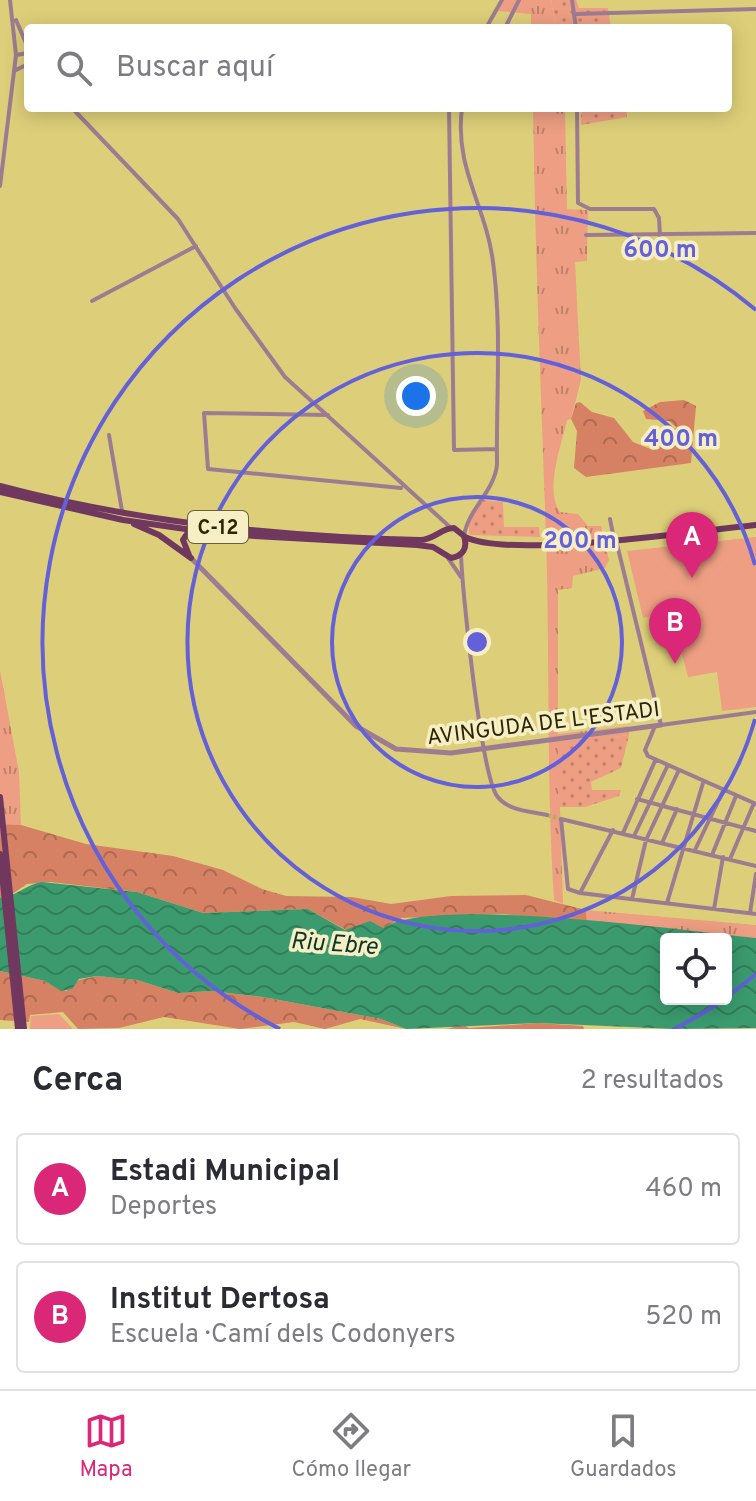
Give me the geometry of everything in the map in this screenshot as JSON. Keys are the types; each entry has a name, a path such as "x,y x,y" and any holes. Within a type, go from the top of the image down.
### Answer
{"main road":[{"name":"C-12","path":"0,491 123,517 213,527 419,540 453,528"},
{"name":"C-12","path":"0,491 220,534 433,547 447,558"},
{"path":"123,517 159,535 191,558"},
{"path":"447,558 475,544 615,539 756,525"},
{"path":"453,528 475,544"},
{"path":"191,558 183,544 187,534 220,534"},
{"path":"438,552 439,534"},
{"path":"462,553 464,537"},
{"path":"0,797 21,1029"},
{"path":"0,854 21,1029"}],"street":[{"path":"10,0 24,40"},
{"path":"488,24 502,0"},
{"path":"507,24 519,0"},
{"path":"572,0 576,24"},
{"path":"575,14 756,9"},
{"path":"0,186 16,56 14,14"},
{"path":"16,56 24,52"},
{"path":"16,56 24,61"},
{"path":"14,72 24,66"},
{"path":"76,112 163,201 285,377 331,415 434,515 453,528 466,522"},
{"path":"449,112 454,450 497,449"},
{"path":"462,112 462,157 487,230 494,266 497,449 496,476 466,522 464,537"},
{"path":"577,112 578,203 590,209 654,209 659,218 660,236"},
{"path":"586,235 756,233"},
{"path":"92,301 196,246"},
{"path":"331,415 204,413 208,469 404,488"},
{"path":"109,435 123,517"},
{"path":"434,515 439,534"},
{"path":"610,519 658,725 645,750 655,761 667,767 755,803 730,859"},
{"path":"462,553 462,579 492,787 503,803 547,815"},
{"name":"AVINGUDA DE L'ESTADI","path":"191,558 356,726 396,749 420,753 485,749 756,713"},
{"path":"447,558 462,579"},
{"path":"623,833 655,761"},
{"path":"634,836 667,767"},
{"path":"632,899 646,840 678,772"},
{"path":"667,903 691,813 703,783"},
{"path":"695,851 723,791"},
{"path":"712,855 736,796"},
{"path":"637,799 756,831"},
{"path":"662,843 677,809"},
{"path":"756,866 561,819 568,889 580,893 753,914 756,874"},
{"path":"580,893 613,830"},
{"path":"714,909 723,857"}],"green space":[{"path":"504,0 551,0 555,24 531,24 531,14 498,11"},
{"path":"551,0 576,0 579,8 608,8 610,24 555,24"},
{"path":"533,112 565,112 567,209 588,210 587,261 575,262 581,380 558,454 554,492 560,512 578,514 588,526 601,526 609,560 605,568 573,576 572,588 558,590 558,734 628,726 629,735 558,744 563,904 554,900 552,855"},
{"path":"581,112 626,112 627,117 581,125"},
{"path":"684,400 696,406 691,463 586,477 574,468 577,431 571,419 576,403 580,402 592,412 614,418 633,442 653,450 673,439 676,427 669,421 646,419 643,411 660,402"},
{"path":"482,500 503,502 504,527 539,527 540,537 470,535 468,523"},
{"path":"756,537 756,707 722,711 717,672 688,677 671,612 643,618 627,551"},
{"path":"0,670 19,772 21,825 0,824"},
{"path":"629,735 621,768 591,782 592,790 621,790 619,796 585,807 558,807 558,743"},
{"path":"0,824 21,825 86,844 173,856 223,870 262,889 286,896 352,897 391,904 451,896 526,895 586,910 587,923 503,914 402,918 383,928 346,930 308,909 203,913 137,892 50,882 27,884 8,897 0,898"},
{"path":"586,910 756,925 756,938 732,936 732,933 587,923"},
{"path":"0,971 45,981 66,991 79,980 97,976 137,980 178,993 211,991 263,997 381,1019 406,1029 360,1019 325,1029 294,1022 240,1029 164,1017 119,1028 78,1029 63,1012 30,1015 29,1022 0,1020"},
{"path":"59,1014 73,1029 30,1029 31,1016"},
{"path":"538,1023 583,1026 584,1029 446,1029 464,1025 469,1028"}],"water":[{"name":"Riu Ebre","path":"42,882 137,892 203,913 308,909 345,930 370,921 383,928 410,919 504,915 711,933 660,933 660,1005 732,1005 732,935 756,938 756,1028 674,1029 538,1023 406,1029 381,1019 263,997 211,991 178,993 137,980 97,976 79,979 72,989 61,991 45,981 0,971 0,898"}],"tunnel":[{"path":"547,815 561,819"}],"place":[{"name":"Estadi Municipal","path":"692,578"},
{"name":"Institut Dertosa","path":"675,664"}]}
